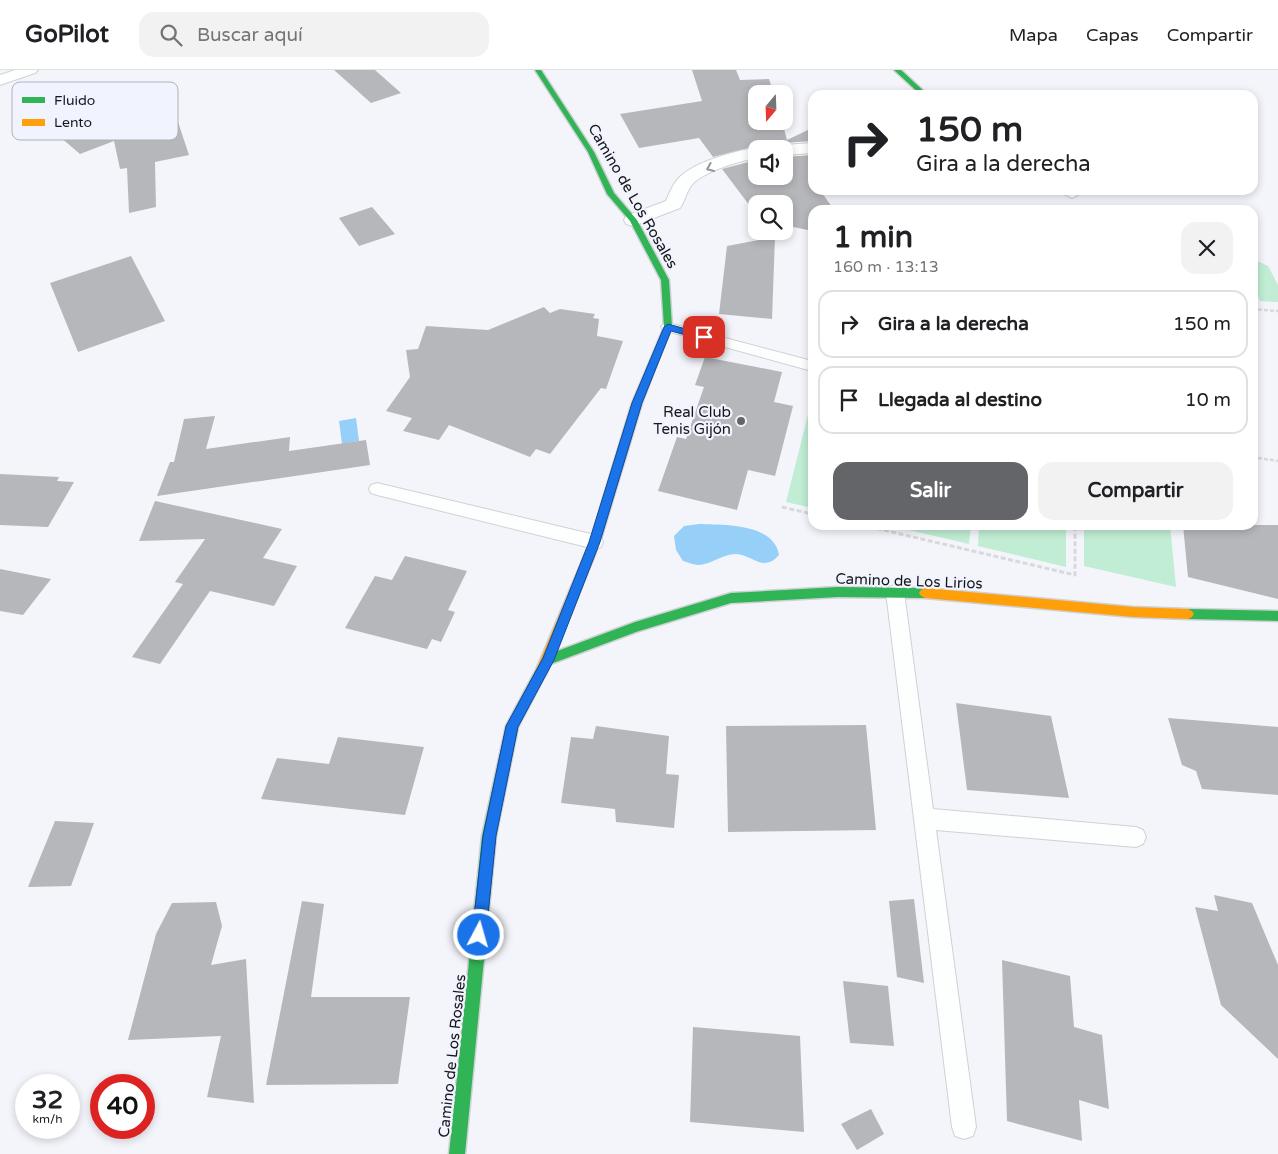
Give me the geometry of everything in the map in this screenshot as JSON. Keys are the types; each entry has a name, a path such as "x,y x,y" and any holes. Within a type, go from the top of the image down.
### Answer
{"street":[{"path":"0,80 30,70"},
{"name":"Camino de Los Rosales","path":"457,1154 489,836 512,726 548,660 595,542 637,403 668,327 665,280 633,220 611,194 591,152 538,70"},
{"path":"897,70 920,90"},
{"path":"793,149 808,148"},
{"path":"633,220 674,204 684,182 691,176 727,161 748,155"},
{"name":"Camino de Los Lirios","path":"548,660 635,627 731,598 838,592 895,592 946,594 1133,612 1278,616"}],"lane":[{"path":"668,327 808,365"},
{"path":"377,489 595,542"},
{"path":"895,592 964,1127"},
{"path":"925,819 1136,836"}],"path":[{"path":"1258,309 1278,311"},
{"path":"1258,458 1278,461"},
{"path":"782,506 808,513"},
{"path":"889,530 1076,575 1075,530"}],"green space":[{"path":"1258,261 1268,266 1278,285 1278,302 1260,301 1258,297"},
{"path":"808,415 808,507 786,502"},
{"path":"909,530 970,530 969,544"},
{"path":"979,530 1066,530 1066,567 978,546"},
{"path":"1084,530 1170,530 1176,587 1084,566"}],"water":[{"path":"356,418 359,441 342,444 339,421"},
{"path":"699,524 734,526 758,531 768,537 775,545 779,555 768,563 758,562 736,554 731,554 703,565 683,561 676,550 674,536 684,526"}],"building":[{"path":"334,70 375,70 401,93 371,103"},
{"path":"692,70 736,70 740,80 769,79 771,85 748,85 748,130 784,130 787,140 748,140 748,148 713,157 699,138 639,148 620,114 702,101"},
{"path":"178,122 189,155 155,162 156,207 129,213 127,168 120,169 114,141 80,154 64,140 178,140"},
{"path":"808,130 808,141 793,142 793,140 787,140"},
{"path":"808,155 808,195 824,195 830,205 808,205 808,230 793,227 793,195 748,195 748,203 722,169 748,162 748,185 793,185 793,156"},
{"path":"372,207 395,234 359,246 339,218"},
{"path":"759,240 775,240 772,319 719,314 727,246"},
{"path":"131,256 165,321 78,352 50,283"},
{"path":"544,307 550,313 560,309 595,314 593,318 599,319 597,336 623,341 606,389 601,388 550,454 536,449 530,457 449,425 439,440 403,431 412,418 386,411 410,377 406,350 418,349 426,326 488,330"},
{"name":"Real Club Tenis Gijón","path":"705,357 782,372 774,402 793,406 775,476 748,470 737,510 658,491 677,437 686,439 704,387 695,385"},
{"path":"215,416 206,449 290,437 289,451 366,440 370,465 157,496 170,462 174,462 184,419"},
{"path":"0,474 59,477 57,481 74,482 48,527 0,525"},
{"path":"155,501 282,529 263,558 297,566 274,606 210,591 160,664 132,657 183,584 175,582 205,539 139,541"},
{"path":"1258,525 1278,525 1278,599 1188,577 1183,530 1258,530"},
{"path":"405,556 467,571 448,610 455,612 441,642 432,639 427,649 345,628 375,576 392,580"},
{"path":"0,569 51,579 23,615 0,611"},
{"path":"956,703 1051,716 1069,798 967,790"},
{"path":"1168,718 1278,727 1278,795 1202,789 1196,771 1182,765"},
{"path":"866,725 876,830 728,832 726,726"},
{"path":"596,726 669,736 666,774 679,775 674,828 616,822 615,809 561,803 571,737 593,739"},
{"path":"338,737 424,747 405,815 261,799 277,758 329,764"},
{"path":"55,821 94,823 71,886 28,887"},
{"path":"1214,895 1252,903 1278,965 1278,1059 1221,1005 1195,907 1218,911"},
{"path":"914,899 924,983 897,977 889,901"},
{"path":"302,901 324,904 311,997 410,997 398,1084 266,1085"},
{"path":"216,902 222,926 211,965 246,959 254,1103 207,1097 221,1036 128,1040 156,934 172,903"},
{"path":"1002,960 1070,976 1074,1027 1102,1035 1109,1109 1079,1100 1082,1141 1007,1121"},
{"path":"843,981 888,986 894,1046 850,1043"},
{"path":"693,1027 800,1036 804,1132 690,1122"},
{"path":"871,1109 884,1134 857,1150 841,1124"}],"traffic: fast":[{"path":"538,70 591,152 611,194 633,220 665,280 668,327 656,356"},
{"path":"897,70 919,90"},
{"path":"548,660 635,627 731,598 838,592 925,593"},
{"path":"1188,614 1278,616"},
{"path":"457,1154 489,836 512,726 542,670"}],"traffic: slow":[{"path":"542,670 595,542 637,403 656,356"},
{"path":"925,593 1133,612 1188,614"}],"place":[{"name":"Real Club Tenis Gijón","path":"741,421"}],"route":[{"path":"479,935 489,836 512,726 548,660 595,542 637,403 668,327 704,337"}]}
